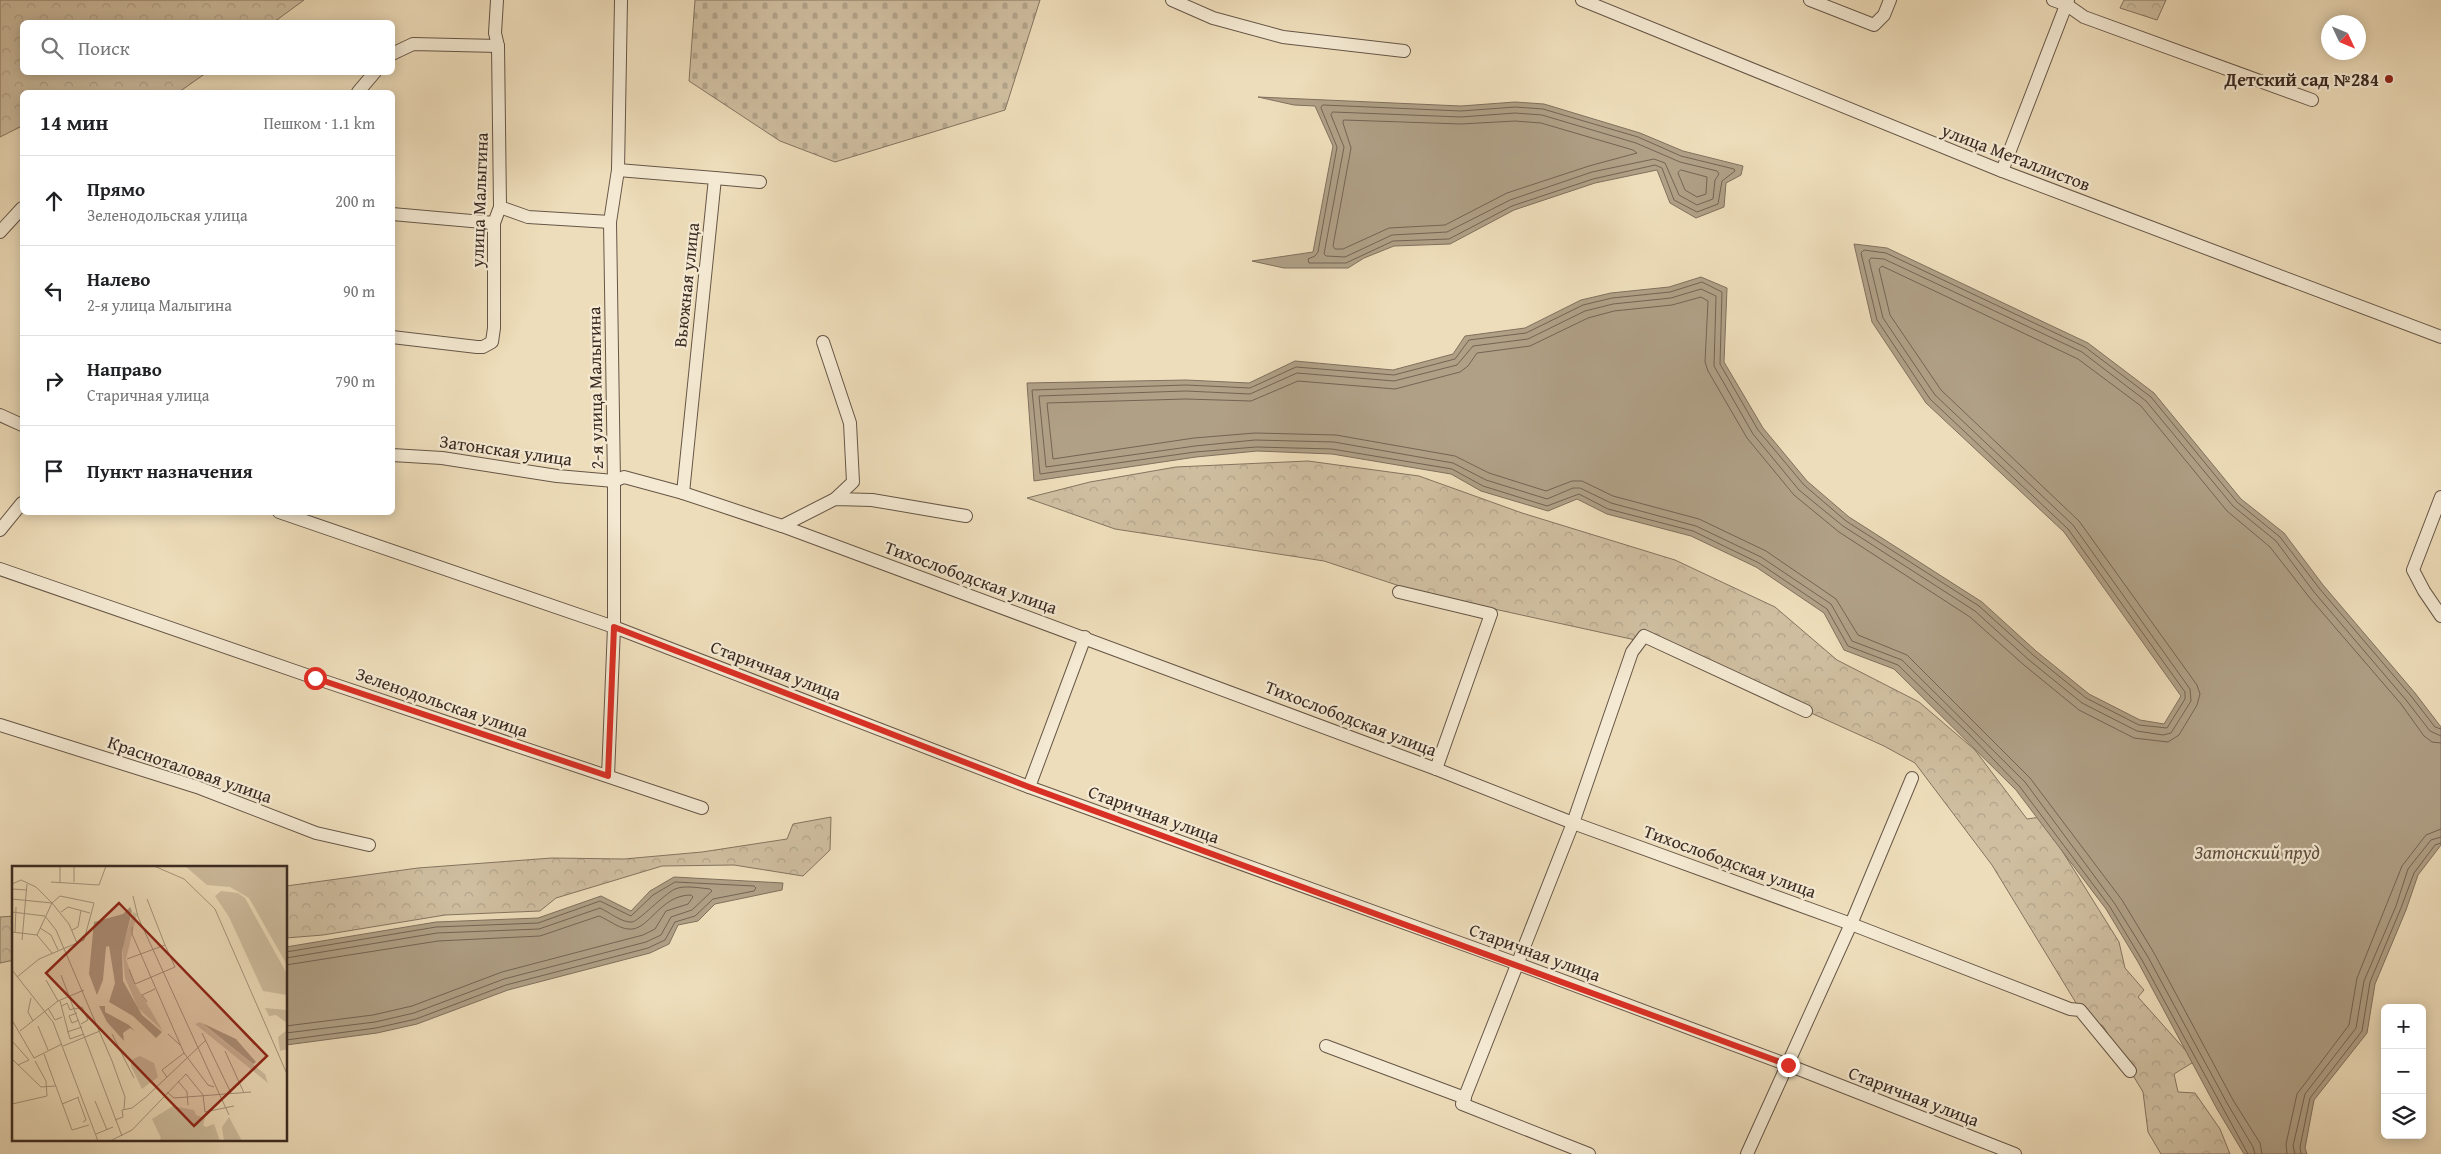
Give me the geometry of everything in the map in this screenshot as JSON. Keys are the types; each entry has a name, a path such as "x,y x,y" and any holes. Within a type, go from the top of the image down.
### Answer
{"street":[{"name":"улица Малыгина","path":"395,338 477,347 482,347 492,342 494,328 494,223 500,207 498,46 495,33 497,0"},
{"name":"2-я улица Малыгина","path":"608,776 614,627 610,222 618,170 621,0"},
{"path":"1172,0 1213,18 1283,37 1404,51"},
{"name":"улица Металлистов","path":"1582,0 2002,171 2441,337"},
{"path":"1810,0 1874,26 1884,15 1890,0"},
{"path":"2053,0 2068,3 2084,17 2312,100"},
{"path":"2002,171 2068,3"},
{"path":"395,53 413,44 498,46"},
{"path":"360,90 372,75"},
{"path":"618,170 760,182"},
{"name":"Вьюжная улица","path":"683,493 715,178"},
{"path":"500,207 528,217 610,222"},
{"path":"0,232 20,210"},
{"path":"395,214 494,223"},
{"path":"782,526 836,499 853,482 850,422 823,342"},
{"path":"0,415 20,423"},
{"name":"Затонская улица","path":"395,455 442,458 556,476 614,481"},
{"name":"Тихослободская улица","path":"614,481 624,477 683,493 782,526 1085,637 1573,822 1851,924 2070,1009 2080,1010 2130,1071"},
{"path":"2441,497 2414,570 2441,616"},
{"path":"836,499 872,500 966,516"},
{"path":"0,530 20,505"},
{"name":"Старичная улица","path":"288,515 614,627 1029,787 1518,964 1788,1065 2016,1154"},
{"name":"Зеленодольская улица","path":"0,569 702,808"},
{"path":"1399,592 1491,614 1436,769"},
{"path":"1463,1101 1573,822 1632,652 1644,636 1806,711"},
{"path":"1029,787 1085,637"},
{"name":"Красноталовая улица","path":"0,725 197,787 316,833 369,845"},
{"path":"1747,1154 1851,924 1912,778"},
{"path":"1326,1046 1589,1154"}],"green space":[{"path":"0,0 304,0 277,20 20,20 20,75 203,75 182,90 20,90 20,127 0,137"},
{"path":"695,0 1040,0 1005,110 835,162 780,141 689,81"},
{"path":"2124,0 2166,0 2157,20 2120,8"},
{"path":"1308,461 1419,476 1522,513 1675,560 1775,607 1837,660 1919,702 1975,750 2027,819 2041,817 2119,942 2125,968 2144,990 2138,997 2195,1061 2174,1074 2178,1092 2195,1093 2220,1129 2230,1154 2161,1154 2148,1132 2143,1092 2103,1026 2084,1016 1992,865 1915,763 1884,746 1663,646 1421,593 1324,561 1115,529 1027,498 1090,482 1176,467"},
{"path":"831,817 830,850 803,876 734,865 662,866 556,898 540,911 445,915 323,935 288,938 288,886 418,868 552,858 624,859 702,852 787,839 793,824"},
{"path":"12,916 12,960 0,963 0,917"}],"water":[{"path":"1258,97 1461,106 1515,102 1544,104 1640,133 1683,151 1743,166 1741,175 1726,183 1724,207 1696,218 1670,203 1657,170 1595,183 1514,210 1450,244 1394,246 1364,258 1348,268 1284,268 1252,261 1313,252 1333,146 1315,106 1294,105"},
{"name":"Затонский пруд","path":"1854,244 1887,248 2088,343 2154,393 2241,499 2284,533 2323,585 2415,693 2441,727 2441,845 2418,875 2406,910 2375,984 2367,1033 2314,1100 2305,1148 2307,1154 2244,1154 2217,1109 2138,962 2106,909 2016,790 1894,669 1844,650 1824,613 1756,567 1691,536 1607,514 1577,499 1548,511 1481,491 1451,474 1332,454 1257,451 1196,457 1034,481 1027,383 1186,380 1249,383 1295,361 1393,370 1453,354 1465,336 1525,328 1581,300 1611,293 1669,287 1701,277 1727,288 1724,362 1763,428 1807,481 1849,517 1982,602 2036,651 2089,694 2140,720 2164,724 2181,696 2064,532 1926,403 1872,322"},
{"path":"674,877 783,883 782,890 715,904 698,921 678,925 669,944 650,953 508,990 417,1024 377,1033 288,1045 288,947 436,922 538,918 601,896 631,911 650,891"}],"place":[{"name":"Детский сад №284","path":"2389,79"}],"route":[{"path":"315,678 608,776 614,627 1029,787 1518,964 1788,1065"}]}
